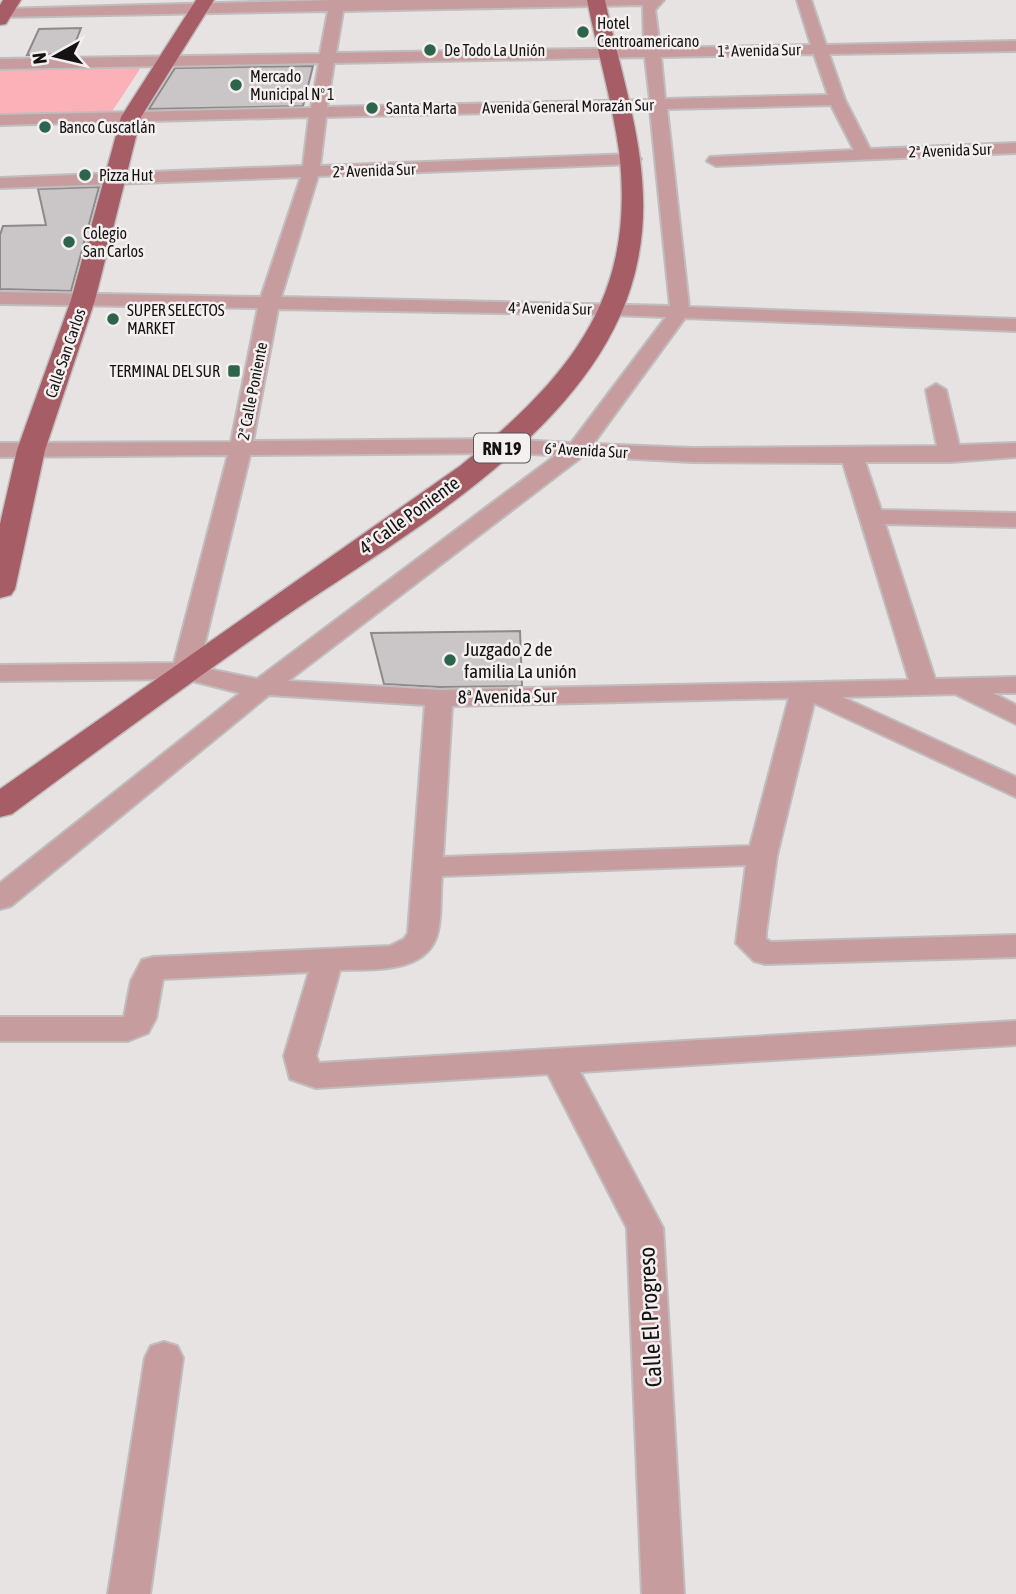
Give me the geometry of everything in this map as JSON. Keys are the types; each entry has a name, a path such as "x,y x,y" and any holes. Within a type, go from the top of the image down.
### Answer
{"main road":[{"name":"RN 19","path":"596,1 620,104"},
{"name":"Calle San Carlos","path":"0,589 31,450 83,300 131,117 202,5"},
{"name":"4ª Calle Poniente","path":"0,806 185,671 504,446 565,384 599,336 614,309 630,245 633,159 620,104"}],"street":[{"path":"0,899 263,687 577,450 680,312 648,10 652,0"},
{"path":"4,12 202,5 657,0"},
{"path":"803,0 837,100 863,152"},
{"name":"2ª Calle Poniente","path":"185,671 241,448 269,303 311,172 318,112 339,4"},
{"name":"1ª Avenida Sur","path":"0,64 1016,46"},
{"name":"Avenida General Morazán Sur","path":"0,120 837,100"},
{"name":"2ª Avenida Sur","path":"716,161 863,152 1016,148"},
{"name":"2ª Avenida Sur","path":"0,183 633,159"},
{"name":"4ª Avenida Sur","path":"0,298 614,309 1016,325"},
{"path":"936,390 950,455"},
{"name":"6ª Avenida Sur","path":"0,450 504,446 852,456 950,455 1016,450"},
{"path":"852,456 924,685"},
{"path":"873,517 1016,520"},
{"name":"8ª Avenida Sur","path":"0,673 185,671 244,686 439,698 1016,685"},
{"path":"958,686 1016,716"},
{"path":"1016,788 804,689 762,855 751,932 751,943 765,953 1016,946"},
{"path":"0,1029 128,1029 137,1025 142,1016 147,976 153,968 395,957 415,947 423,933 439,698"},
{"path":"427,867 762,855"},
{"path":"328,960 300,1056 302,1070 316,1076 1016,1033"},
{"name":"Calle El Progreso","path":"558,1061 645,1228 663,1594"},
{"path":"129,1594 164,1358"}],"shaded area":[{"path":"133,66 140,69 111,113 0,115 0,68"}],"building":[{"path":"81,28 71,54 27,55 39,29"},
{"name":"Mercado Municipal Nº 1","path":"313,66 303,106 149,109 175,68"},
{"path":"99,187 71,291 0,289 0,235 3,226 46,225 38,189"},
{"name":"Juzgado 2 de familia La unión","path":"520,631 522,686 439,687 384,684 371,633"}],"place":[{"name":"Hotel Centroamericano","path":"583,32"},
{"name":"De Todo La Unión","path":"430,50"},
{"name":"Mercado Municipal Nº 1","path":"236,85"},
{"name":"Santa Marta","path":"372,108"},
{"name":"Banco Cuscatlán","path":"45,127"},
{"name":"Pizza Hut","path":"85,175"},
{"name":"Colegio San Carlos","path":"69,242"},
{"name":"SUPER SELECTOS MARKET","path":"113,319"},
{"name":"TERMINAL DEL SUR","path":"234,371"},
{"name":"Juzgado 2 de familia La unión","path":"450,660"}]}
